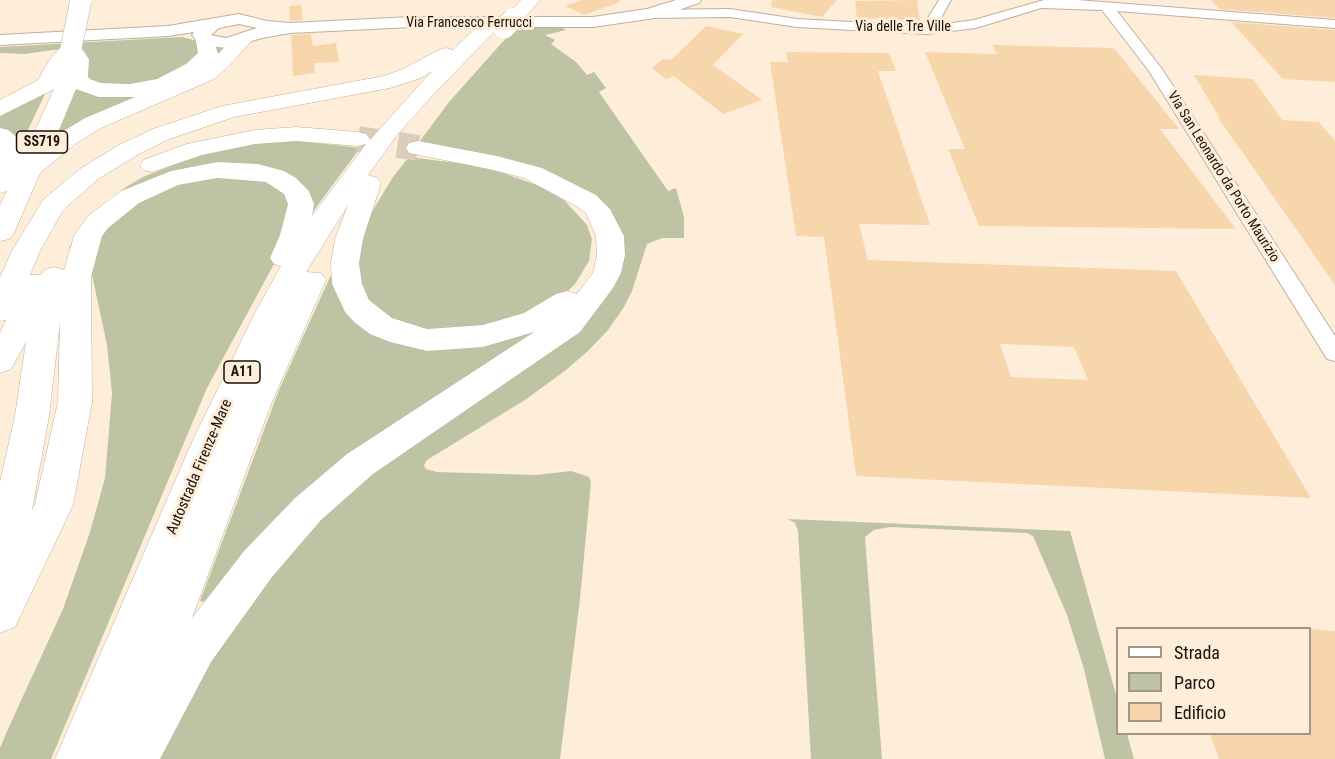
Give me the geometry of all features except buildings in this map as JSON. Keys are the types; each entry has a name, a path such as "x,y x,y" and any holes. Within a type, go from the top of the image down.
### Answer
{"highway":[{"name":"SS719","path":"0,198 60,79 71,48 81,0"},
{"name":"Autostrada Firenze-Mare","path":"79,759 210,442 270,313 322,221 366,159 409,107 500,21 531,0"},
{"path":"0,311 26,251 52,206 88,174 128,150 161,134 230,111 390,81 433,62 500,21"},
{"name":"Autostrada Firenze-Mare","path":"116,759 254,404 316,269 368,183 423,111 500,21"},
{"path":"29,170 67,139 93,123 206,74 221,63 250,32"},
{"path":"0,109 47,84 57,63 71,48 79,60 77,76 82,84 98,90 130,91 164,84 194,69 208,54 207,34"},
{"name":"SS719","path":"0,233 69,78 71,48"},
{"path":"0,361 17,330 44,259 56,235 82,206 119,183 148,167 178,155 227,142 296,134 358,139"},
{"path":"0,135 9,142 14,153 0,185"},
{"path":"134,759 196,647 258,564 308,509 360,464 569,324 585,306 607,273 611,244 606,223 597,209 587,201 533,173 497,163 418,148"},
{"path":"5,603 54,505 75,402 76,276 88,236 98,222 138,192 191,174 237,170 275,176 296,191 301,204 289,247 270,284 270,313"},
{"path":"5,603 13,509 32,416 44,326 54,277 70,234 93,207 119,183"},
{"path":"368,183 346,254 346,284 350,295 365,315 381,326 401,334 428,340 456,339 508,330 535,321 570,297 590,272 600,246 592,222 579,197"}],"main road":[{"name":"Via Francesco Ferrucci","path":"0,40 179,30 207,34 219,43 250,32 290,28 412,22 573,23 649,14 693,0"},
{"name":"Via Francesco Ferrucci","path":"0,45 207,34"}],"street":[{"path":"927,30 945,0"},
{"name":"Via delle Tre Ville","path":"649,14 730,13 806,23 927,30 984,22 1046,3 1161,6 1335,24"},
{"name":"Via San Leonardo da Porto Maurizio","path":"1106,6 1155,69 1335,353"}],"green space":[{"path":"515,28 563,28 566,30 545,35 555,40 551,44 576,62 587,75 594,72 606,88 599,92 668,191 676,188 684,217 684,238 662,238 647,244 632,291 624,307 608,330 588,351 525,400 427,460 424,465 426,469 437,472 536,475 571,471 589,477 591,482 580,599 560,759 155,759 184,695 283,547 614,276 583,189 555,174 518,162 420,141 449,102"},
{"path":"182,37 197,41 203,51 177,76 106,88 82,75 87,56 81,46 25,54 0,53 0,47"},
{"path":"235,44 216,64 51,143 75,89 85,92 143,92 213,47"},
{"path":"45,94 24,138 17,140 0,129 0,112"},
{"path":"300,141 360,148 309,217 289,177 172,176 75,248 69,248 94,212 143,177 206,152 252,144"},
{"path":"409,157 465,164 503,173 545,188 565,201 587,225 592,239 589,261 575,284 564,295 511,324 416,331 372,308 355,280 367,220 393,177"},
{"path":"202,176 258,177 290,197 289,228 274,264 207,388 51,759 0,759 0,748 63,609 90,532 105,478 112,393 107,345 92,275 93,242 138,197"},
{"path":"334,268 396,341 562,312 212,603 200,601 279,390"},
{"path":"788,519 1070,531 1116,694 1116,735 1127,735 1134,759 1105,759 1084,669 1067,615 1033,536 1027,533 890,527 874,530 865,537 882,759 811,759 798,531 795,523"}],"tunnel":[{"path":"358,139 418,148"}]}
